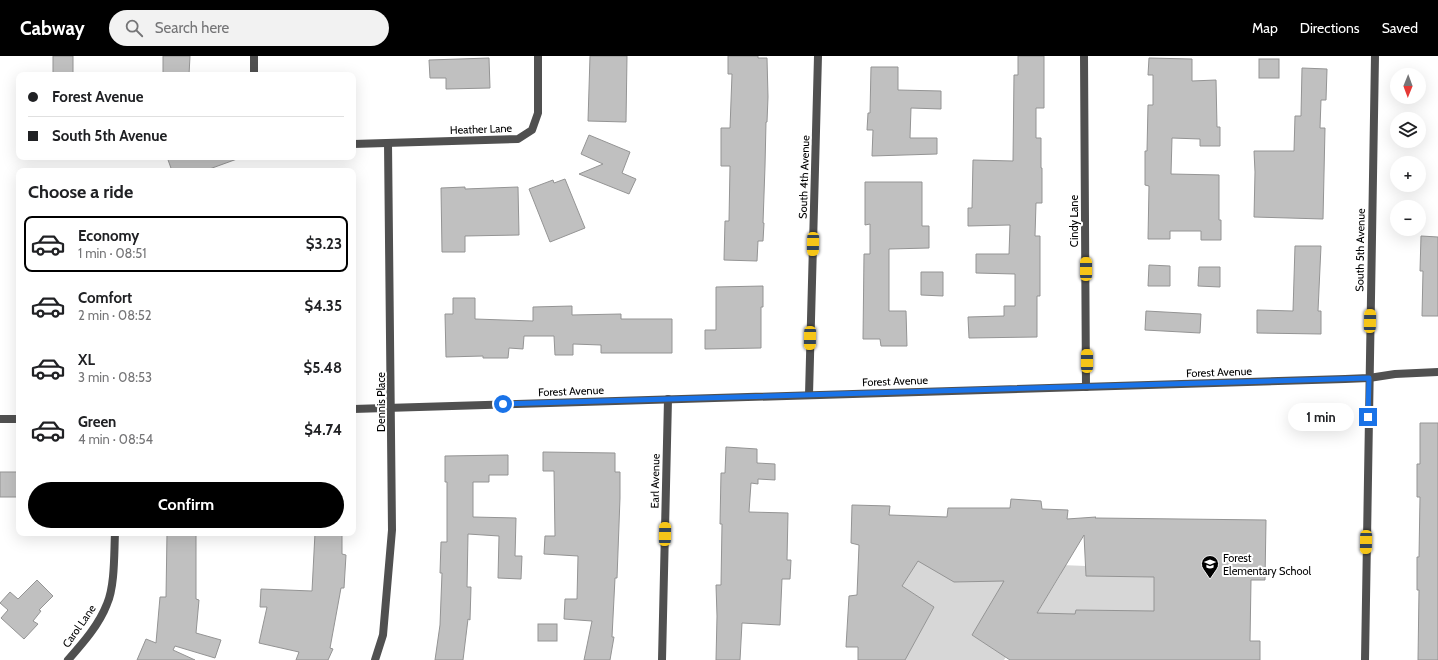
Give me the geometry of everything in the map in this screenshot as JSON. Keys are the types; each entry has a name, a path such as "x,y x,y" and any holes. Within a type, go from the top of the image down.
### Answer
{"street":[{"path":"254,56 254,72"},
{"name":"Heather Lane","path":"356,144 518,139 532,130 538,113 538,56"},
{"name":"South 4th Avenue","path":"809,395 818,56"},
{"name":"Cindy Lane","path":"1084,56 1086,387"},
{"name":"South 5th Avenue","path":"1365,660 1375,56"},
{"name":"Dennis Place","path":"374,660 383,635 392,530 392,408 388,143"},
{"name":"Forest Avenue","path":"356,409 1369,378 1395,374 1438,372"},
{"name":"Earl Avenue","path":"662,660 668,399"},
{"path":"0,419 16,419"},
{"name":"Carol Lane","path":"68,660 98,621 108,603 113,575 115,536"}],"shaded area":[{"path":"918,561 1006,579 972,635 1006,657 1004,660 905,660 934,607 902,586"},
{"path":"1061,565 1086,566 1087,576 1154,577 1154,611 1075,614 1037,613 1061,574"}],"building":[{"path":"53,56 73,56 73,72 53,72"},
{"path":"163,56 190,56 189,72 163,72"},
{"path":"590,56 627,56 626,122 588,121"},
{"path":"728,56 758,56 758,58 767,58 768,97 766,122 764,223 763,241 758,241 757,261 724,260 725,221 729,221 730,166 721,166 721,128 730,128 732,74 728,74"},
{"path":"1018,56 1044,56 1044,108 1036,108 1036,138 1041,138 1042,168 1042,203 1036,203 1035,236 1040,236 1040,296 1037,296 1037,337 969,338 968,317 1004,316 1004,306 1015,306 1015,274 976,273 976,254 1009,254 1010,225 968,226 968,208 972,208 973,160 1013,161 1014,75 1018,75"},
{"path":"489,58 490,88 446,89 446,78 430,78 429,60"},
{"path":"1149,58 1192,59 1192,81 1216,80 1217,127 1220,127 1220,146 1200,146 1200,139 1172,138 1171,174 1219,175 1219,220 1221,220 1221,240 1201,240 1201,231 1170,231 1170,239 1148,239 1149,186 1145,185 1145,151 1147,151 1148,105 1153,105 1153,75 1148,75"},
{"path":"1259,59 1279,59 1279,78 1259,78"},
{"path":"871,67 898,67 898,90 941,91 941,109 911,108 910,138 937,138 937,154 872,156 873,130 867,130 868,113 870,113"},
{"path":"1302,68 1327,69 1326,100 1321,100 1320,128 1325,128 1323,219 1254,217 1254,151 1294,151 1295,116 1301,116"},
{"path":"589,135 630,152 622,173 636,179 629,194 579,174 603,164 581,154"},
{"path":"168,160 234,160 212,168 171,168"},
{"path":"565,179 585,228 550,242 529,189 553,180 554,183"},
{"path":"865,182 922,182 922,226 929,226 929,248 889,249 889,311 906,311 907,346 881,346 880,339 863,339 864,254 870,254 870,224 865,225"},
{"path":"465,187 465,189 518,187 519,235 465,236 465,252 442,252 441,188"},
{"path":"1421,236 1438,237 1438,316 1422,316 1423,271 1420,271"},
{"path":"1295,246 1321,246 1318,311 1321,311 1321,334 1257,333 1257,310 1293,311"},
{"path":"1149,265 1170,266 1170,286 1148,286"},
{"path":"1199,267 1220,267 1220,287 1198,286"},
{"path":"921,272 943,272 943,296 921,295"},
{"path":"763,286 763,307 761,307 761,348 705,349 705,330 716,330 716,287"},
{"path":"453,298 475,298 475,319 533,321 533,307 572,306 572,315 621,314 621,319 672,319 672,353 601,353 601,345 573,344 573,355 555,355 554,336 524,336 523,349 509,348 508,358 483,358 483,356 446,357 445,314 453,314"},
{"path":"1146,311 1201,314 1200,333 1145,330"},
{"path":"1420,423 1438,423 1438,660 1418,660 1419,590 1417,590 1417,557 1419,557 1420,497 1417,497 1417,464 1420,464"},
{"path":"726,447 757,449 757,463 775,464 775,480 758,479 758,484 751,483 749,512 788,513 787,560 791,560 790,579 782,579 780,625 742,623 740,660 716,660 716,585 721,585 721,473 725,473"},
{"path":"543,452 615,453 615,472 620,472 620,498 617,578 615,578 612,637 614,637 610,660 584,660 592,621 564,619 565,599 577,599 578,556 544,554 545,536 555,536 554,471 543,471"},
{"path":"508,455 508,475 489,475 489,482 473,482 473,517 516,518 515,556 522,556 521,579 498,578 499,536 468,534 467,587 471,587 470,620 468,619 463,660 435,660 440,625 442,573 440,573 441,542 447,542 447,482 445,482 445,456"},
{"path":"0,472 16,472 16,497 0,497"},
{"name":"Forest Elementary School","path":"1011,499 1041,501 1042,509 1068,510 1067,519 1096,517 1095,518 1266,520 1265,580 1251,580 1250,641 1260,641 1260,660 1010,660 972,635 1004,581 954,582 918,561 902,586 934,607 905,660 858,660 858,647 846,647 849,596 857,595 859,545 851,543 852,505 890,506 889,515 947,517 948,508 1010,508","holes":["1084,535 1086,576 1154,577 1154,611 1076,610 1075,614 1037,613"]},
{"path":"167,536 196,536 196,599 199,600 196,633 221,640 215,658 175,646 173,650 195,660 137,660 146,639 156,643 160,597 166,597"},
{"path":"315,536 342,536 342,554 346,555 344,588 341,588 330,648 333,649 328,660 296,660 299,652 259,643 267,607 260,607 261,589 312,591"},
{"path":"37,580 53,596 39,610 41,611 33,621 38,624 24,639 1,618 8,610 0,603 10,592 18,599"},
{"path":"538,624 557,624 557,641 538,641"}],"place":[{"name":"Forest Elementary School","path":"1210,579"}],"route":[{"path":"503,404 1369,378 1368,417"}]}
